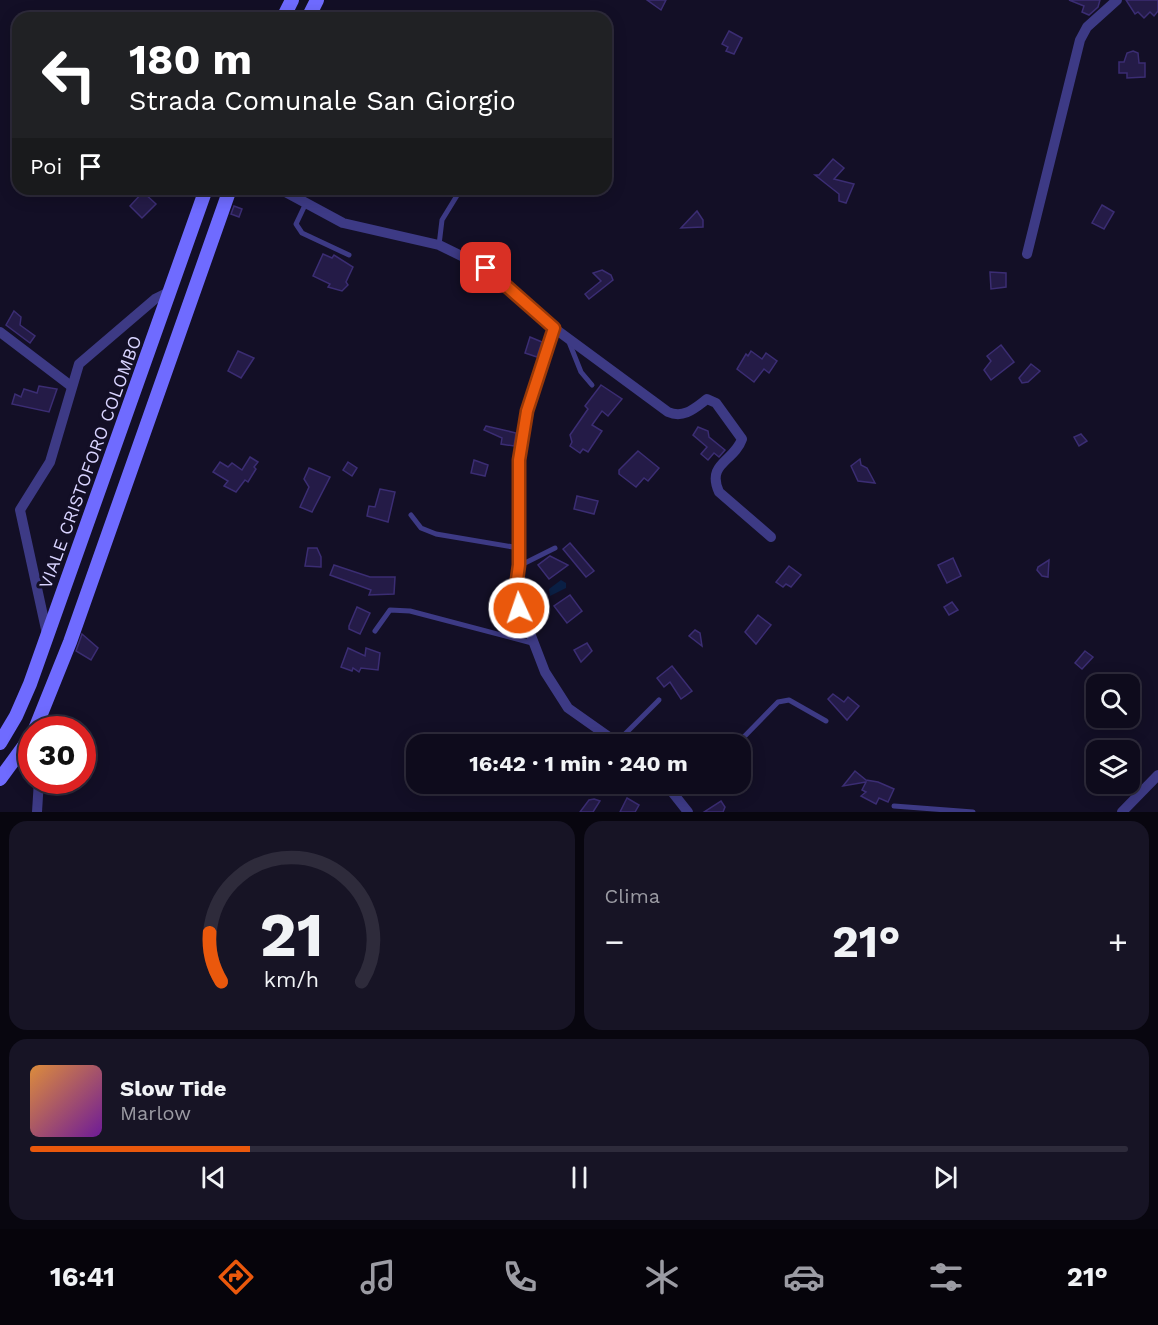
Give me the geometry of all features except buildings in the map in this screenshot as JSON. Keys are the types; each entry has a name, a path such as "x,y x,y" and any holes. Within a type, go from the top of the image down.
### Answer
{"main road":[{"name":"VIALE CRISTOFORO COLOMBO","path":"0,743 14,721 47,637 204,195"},
{"path":"40,716 70,642 228,195"},
{"path":"14,721 18,723"},
{"path":"0,778 18,753"}],"street":[{"path":"1027,254 1080,40 1087,27 1117,0"},
{"path":"291,195 343,223 439,245 486,268 554,328 675,415 689,412 706,399 716,403 742,439 715,474 715,483 719,492 771,537"},
{"path":"47,637 42,600 20,510 50,462 79,364 155,299 170,292"},
{"path":"554,328 534,385 519,460 519,566 515,594 545,672 568,708 605,734"},
{"path":"0,332 71,386"},
{"path":"1122,812 1158,775"},
{"path":"37,812 38,794"},
{"path":"676,794 688,812"}],"lane":[{"path":"439,245 442,219 457,195"},
{"path":"306,203 296,224 302,233 349,255"},
{"path":"566,336 581,372 592,385"},
{"path":"411,515 421,528 436,534 519,548"},
{"path":"519,566 555,548"},
{"path":"375,631 390,610 410,611 533,644"},
{"path":"747,734 778,702 789,699 826,721"},
{"path":"627,734 659,700"},
{"path":"894,806 973,812"}],"water":[{"path":"561,580 566,583 566,588 550,596 549,589"}],"route":[{"path":"486,268 554,328 527,411 519,460 519,565 515,594 519,608"}]}
